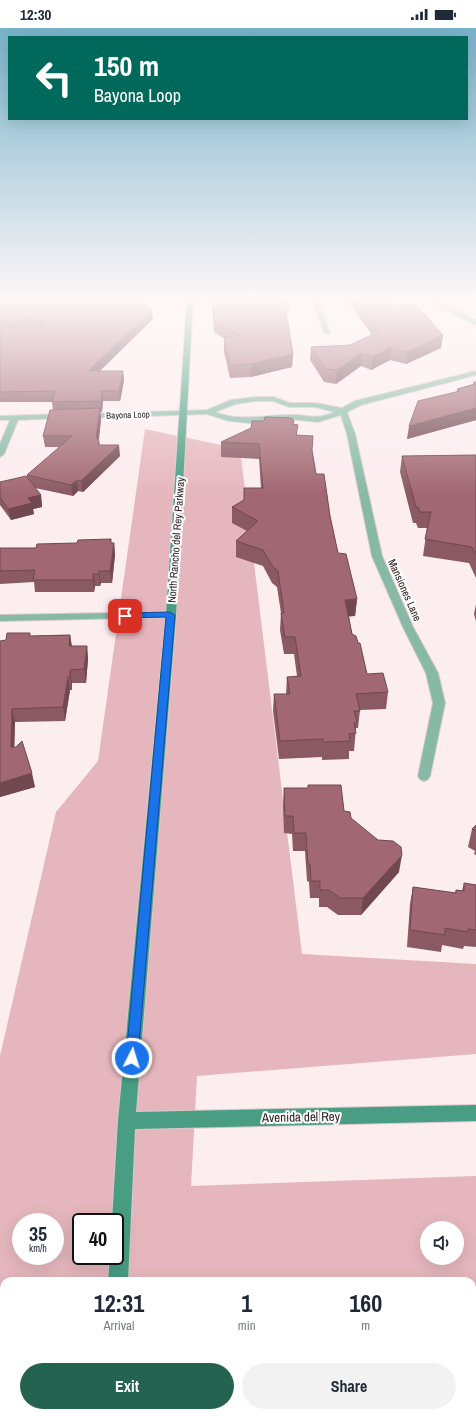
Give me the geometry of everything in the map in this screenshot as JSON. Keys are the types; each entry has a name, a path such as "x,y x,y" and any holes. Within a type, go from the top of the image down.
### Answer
{"street":[{"name":"North Rancho del Rey Parkway","path":"118,1277 127,1122 170,615 187,365"},
{"path":"208,412 219,418 241,421 290,417 317,420 343,411 358,403 476,373"},
{"path":"208,412 234,402 256,399 274,399 289,404 315,405 343,411"},
{"path":"289,404 290,417"},
{"name":"Mansiones Lane","path":"343,411 351,434 377,556 408,627 432,673 439,703 424,776"},
{"name":"Bayona Loop","path":"0,418 208,412"},
{"path":"0,454 15,418"},
{"path":"0,618 170,615"},
{"name":"Avenida del Rey","path":"127,1122 476,1113"}],"shaded area":[{"path":"145,429 240,449 302,954 476,964 476,1054 197,1076 191,1186 476,1176 476,1277 0,1277 0,1056 56,812 98,761"}],"building":[{"path":"0,365 94,365 88,371 123,371 119,391 102,391 101,401 52,402 55,391 0,392"},
{"path":"322,365 345,365 337,370 325,369"},
{"path":"476,384 476,408 409,426 418,401 460,391 457,389"},
{"path":"100,408 96,438 98,438 99,445 119,445 81,481 77,480 71,485 27,475 72,436 43,436 50,410"},
{"path":"265,417 292,418 292,420 294,420 293,424 298,425 296,435 313,436 312,450 316,474 324,474 330,516 338,553 346,554 357,599 345,600 352,634 356,636 358,643 360,643 367,674 383,673 388,692 356,694 360,711 354,711 357,722 354,723 356,733 349,734 350,741 324,742 323,739 280,741 274,694 290,694 287,677 301,676 295,637 285,637 281,613 284,613 278,571 273,567 263,550 236,541 258,521 232,507 244,500 244,488 263,488 259,444 221,442 251,428 252,421 264,421"},
{"path":"476,455 476,555 472,547 425,539 431,512 420,512 418,507 416,507 402,456"},
{"path":"26,476 41,495 28,498 32,503 8,509 0,497 0,482"},
{"path":"111,539 111,543 114,543 110,571 99,571 99,574 93,574 93,580 33,580 35,570 0,571 0,548 36,548 37,544 77,543 78,540"},
{"path":"7,633 30,633 30,636 70,635 69,646 87,646 84,669 70,670 70,677 68,677 63,707 12,709 11,747 16,747 22,741 32,773 0,783 0,641 6,640"},
{"path":"308,785 341,785 344,811 350,812 351,818 378,840 393,841 401,847 402,855 363,898 340,898 329,890 320,890 320,881 311,881 310,864 308,864 306,833 294,833 293,816 285,816 284,788 308,788"},
{"path":"476,825 476,831 472,829"},
{"path":"464,883 476,885 476,930 468,929 468,932 445,928 445,935 410,930 413,887 456,893 456,890 464,891"}],"route":[{"path":"125,616 170,615 132,1058"}]}
